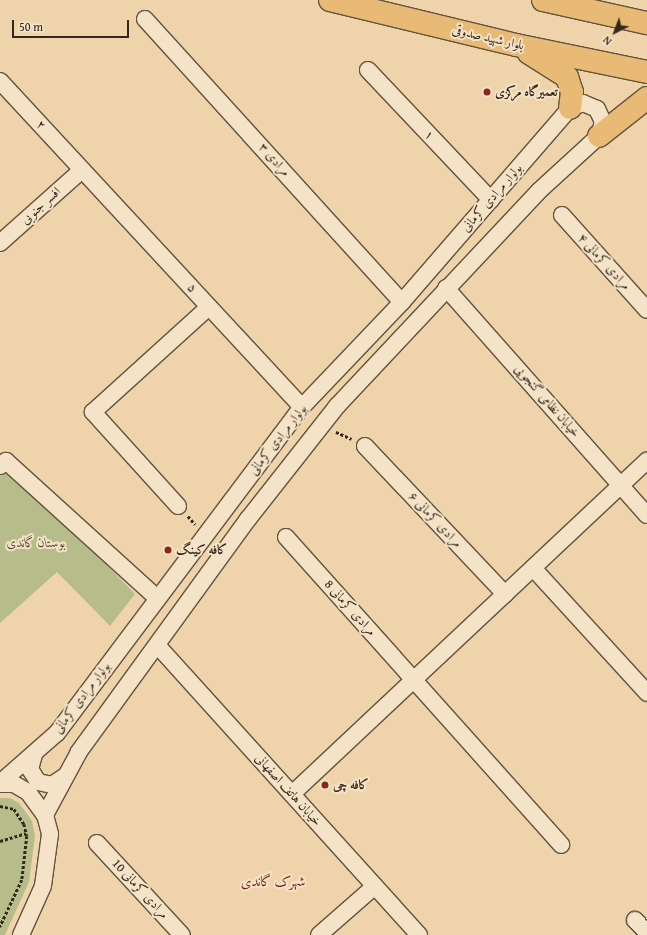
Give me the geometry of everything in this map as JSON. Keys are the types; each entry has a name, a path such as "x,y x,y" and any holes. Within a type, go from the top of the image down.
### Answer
{"highway":[{"name":"بلوار شهید صدوقی","path":"330,0 516,45 647,72"},
{"path":"543,0 647,23"},
{"path":"516,45 567,77 572,92 570,108"},
{"path":"599,136 647,98"}],"street":[{"name":"مرادی ۳","path":"145,19 402,302"},
{"name":"۱","path":"368,70 491,200"},
{"name":"۲","path":"0,81 82,170"},
{"path":"570,108 583,103 597,108 603,122 599,136"},
{"name":"بولوار مرادی کرمانی","path":"0,783 34,755 57,732 302,407 402,302 570,108"},
{"name":"بولوار مرادی کرمانی","path":"45,815 64,777 79,752 248,519 322,425 446,288 539,191 599,136"},
{"name":"افسر جنوبی","path":"0,243 82,170"},
{"name":"۵","path":"82,170 302,407"},
{"name":"مرادی کرمانی ۴","path":"562,215 647,310"},
{"name":"خیابان نظامی گنجویی","path":"446,288 647,515"},
{"path":"178,506 93,412 209,307"},
{"name":"مرادی کرمانی ۶","path":"365,446 505,594"},
{"path":"0,466 6,461 158,599"},
{"path":"292,794 647,461"},
{"name":"مرادی کرمانی 8","path":"286,537 561,845"},
{"path":"533,568 647,693"},
{"name":"خیابان هاتف اصفهانی","path":"157,645 419,935"},
{"path":"34,755 30,769 38,782 52,785 64,777"},
{"path":"0,783 14,784 28,792 45,815 50,834 48,861 43,886 21,935"},
{"name":"مرادی کرمانی 10","path":"97,843 182,935"},
{"path":"319,935 375,886"},
{"path":"635,920 647,933"}],"path":[{"path":"322,425 365,446"},
{"path":"178,506 205,534"},
{"path":"0,806 14,809 24,824 26,833 22,880 0,927"},
{"path":"0,842 26,833"}],"green space":[{"name":"بوستان گاندی","path":"6,461 135,594 110,626 57,572 0,623 0,466"},
{"path":"0,798 10,798 19,803 32,821 35,836 29,882 5,935 0,935"}],"place":[{"name":"تعمیرگاه مرکزی","path":"487,92"},
{"name":"کافه کینگ","path":"168,550"},
{"name":"کافه چی","path":"325,785"}],"district":[{"name":"شهرک گاندی","path":"273,881"}]}
